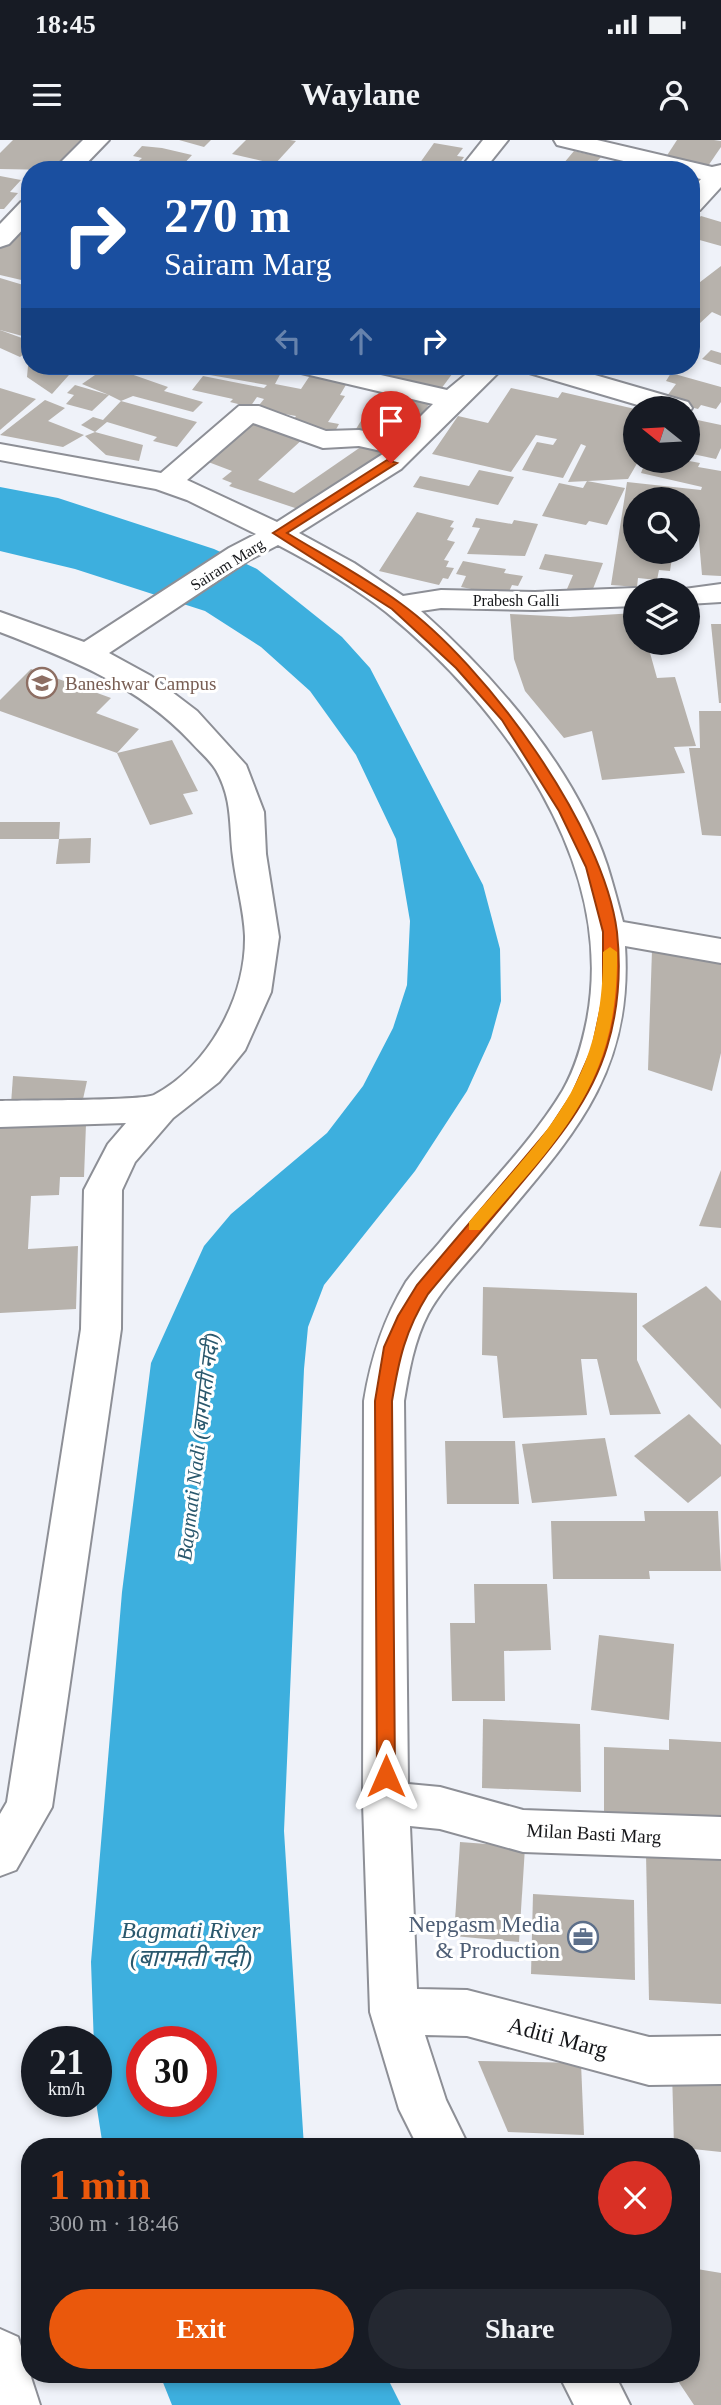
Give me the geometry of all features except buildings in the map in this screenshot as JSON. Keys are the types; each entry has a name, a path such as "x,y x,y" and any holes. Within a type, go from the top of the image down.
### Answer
{"street":[{"path":"75,161 97,140"},
{"path":"478,161 496,140"},
{"path":"576,141 663,161"},
{"path":"700,170 719,174 700,195"},
{"path":"0,239 21,217"},
{"path":"345,375 452,400"},
{"name":"Sairam Marg","path":"100,646 239,554 279,533 391,463 452,400 481,375"},
{"path":"567,375 639,396"},
{"path":"167,483 249,412 323,440 359,438 407,447"},
{"path":"0,452 167,483 279,533 397,606 477,683 507,718 539,765 593,867 610,932 610,997 599,1049 579,1096 554,1133 422,1290 406,1316 393,1347 384,1401 386,1802 394,2012 424,2109 439,2138"},
{"path":"700,594 721,593"},
{"name":"Prabesh Galli","path":"397,606 441,599 536,601 623,597"},
{"path":"0,621 100,646 140,683 186,718 230,765 248,812 249,853 262,937 254,992 232,1041 206,1073 160,1109 121,1154 103,1190 101,1329 29,1807 0,1855"},
{"path":"610,932 721,951"},
{"path":"0,1114 160,1109"},
{"name":"Milan Basti Marg","path":"386,1802 440,1808 523,1831 721,1838"},
{"name":"Aditi Marg","path":"394,2012 467,2013 649,2061 721,2060"},
{"path":"0,2355 14,2405"},
{"path":"590,2383 604,2405"}],"water":[{"name":"Bagmati River (बागमती नदी)","path":"0,487 58,498 214,549 257,569 342,637 370,668 483,885 500,949 501,1001 491,1038 467,1091 415,1171 324,1285 308,1327 284,1831 303,2138 102,2138 98,2117 112,2117 112,2026 93,2026 91,1962 122,1592 151,1363 204,1246 231,1214 327,1133 363,1086 393,1028 407,985 410,921 396,839 356,755 310,691 261,647 205,611 75,569 0,551"},
{"path":"163,2383 390,2383 401,2405 172,2405"}],"slow traffic":[{"path":"475,1226 554,1133 579,1096 599,1049 610,997 610,952"}],"place":[{"name":"Baneshwar Campus","path":"42,683"},
{"name":"Nepgasm Media & Production","path":"583,1937"}],"route":[{"path":"386,1776 384,1401 393,1347 406,1316 422,1290 554,1133 579,1096 599,1049 610,997 610,932 593,867 566,811 507,718 460,665 397,606 279,533 391,463"}],"water label":[{"name":"Bagmati Nadi (बागमती नदी)","path":"198,1447"}]}
